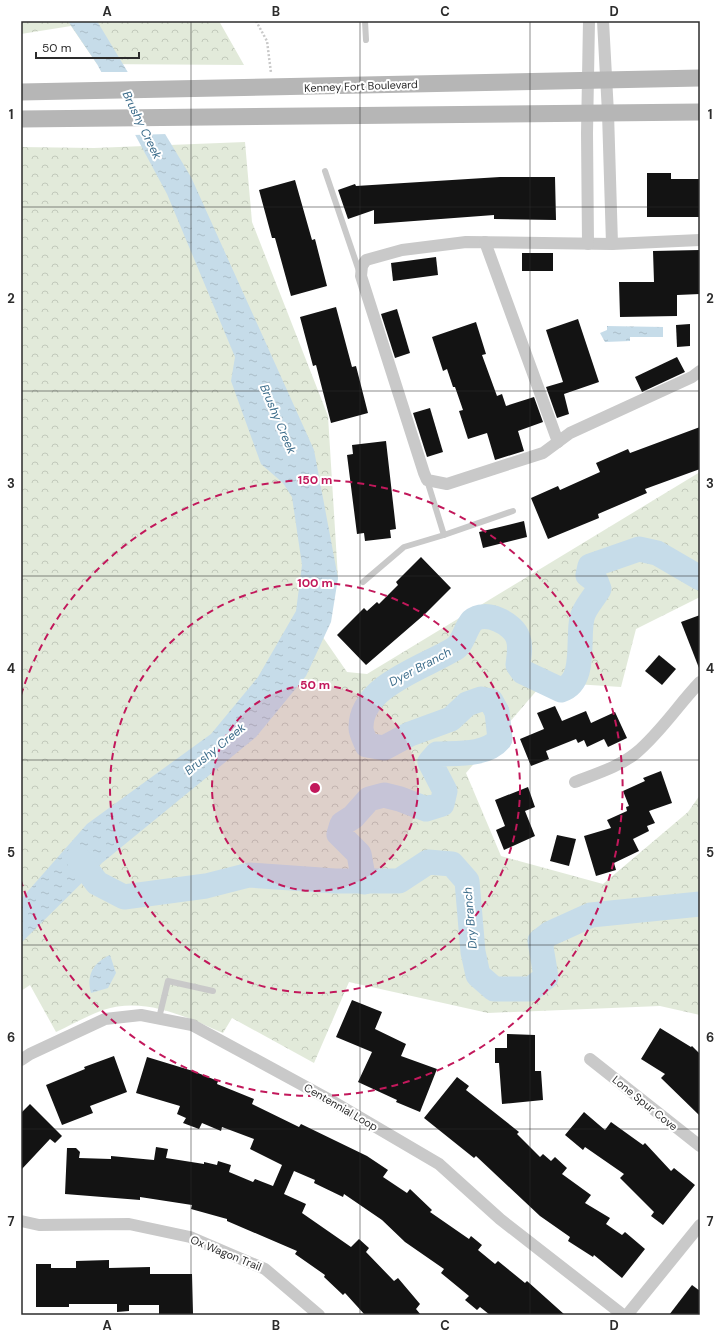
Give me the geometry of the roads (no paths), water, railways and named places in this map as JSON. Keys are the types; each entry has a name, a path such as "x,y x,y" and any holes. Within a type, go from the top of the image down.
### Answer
{"main road":[{"name":"Kenney Fort Boulevard","path":"21,92 280,88 587,79 700,78"},
{"path":"21,119 281,115 486,115 700,112"}],"street":[{"path":"588,244 587,79 589,21"},
{"path":"603,21 607,79 612,244"},
{"path":"700,240 612,244 466,242 402,250 366,260 362,266 361,276 427,480 447,484 543,453 570,433 692,377 700,371"},
{"path":"485,242 558,442"},
{"path":"575,782 619,764 635,754 656,734 700,682"},
{"name":"Centennial Loop","path":"21,1060 30,1054 105,1019 141,1014 192,1025 330,1100 438,1164 500,1219 623,1315"},
{"name":"Lone Spur Cove","path":"590,1059 700,1146"},
{"name":"Ox Wagon Trail","path":"21,1221 39,1225 129,1224 190,1237 265,1269 319,1315"},
{"path":"627,1315 700,1225"}],"lane":[{"path":"365,21 366,40"},
{"path":"325,171 361,276"},
{"path":"427,480 444,535"},
{"path":"363,582 404,546 444,535 513,511"},
{"path":"159,1018 168,981 213,991"}],"water":[{"name":"Brushy Creek","path":"68,21 97,21 191,177 314,450 338,578 331,622 306,676 256,737 102,863 21,943 21,899 87,824 211,734 258,677 296,611 302,565 292,497 283,483 261,464 231,381 235,357 167,194 97,64"},
{"path":"607,326 663,327 663,337 630,337 630,341 605,342 600,333 607,330"},
{"path":"110,955 116,973 108,988 91,993 89,981 92,970 99,962"}],"waterway":[{"name":"Dyer Branch","path":"364,882 359,854 339,834 342,824 353,817 369,799 384,795 400,799 426,809 442,804 445,791 430,762 437,754 479,751 487,748 500,739 497,712 491,701 481,699 467,704 451,719 410,734 384,748 367,745 361,730 364,713 371,700 382,689 457,647 472,621 478,618 491,617 505,623 511,628 518,638 520,651 518,665 523,672 561,690 569,685 575,678 578,669 583,614 599,589 596,581 588,575 590,566 639,549 657,553 700,578"},
{"name":"Dry Branch","path":"78,858 97,883 124,897 206,886 249,875 335,881 399,881 428,862 452,864 467,881 473,952 478,975 494,989 531,989 546,977 540,941 549,934 591,915 700,904"}]}
